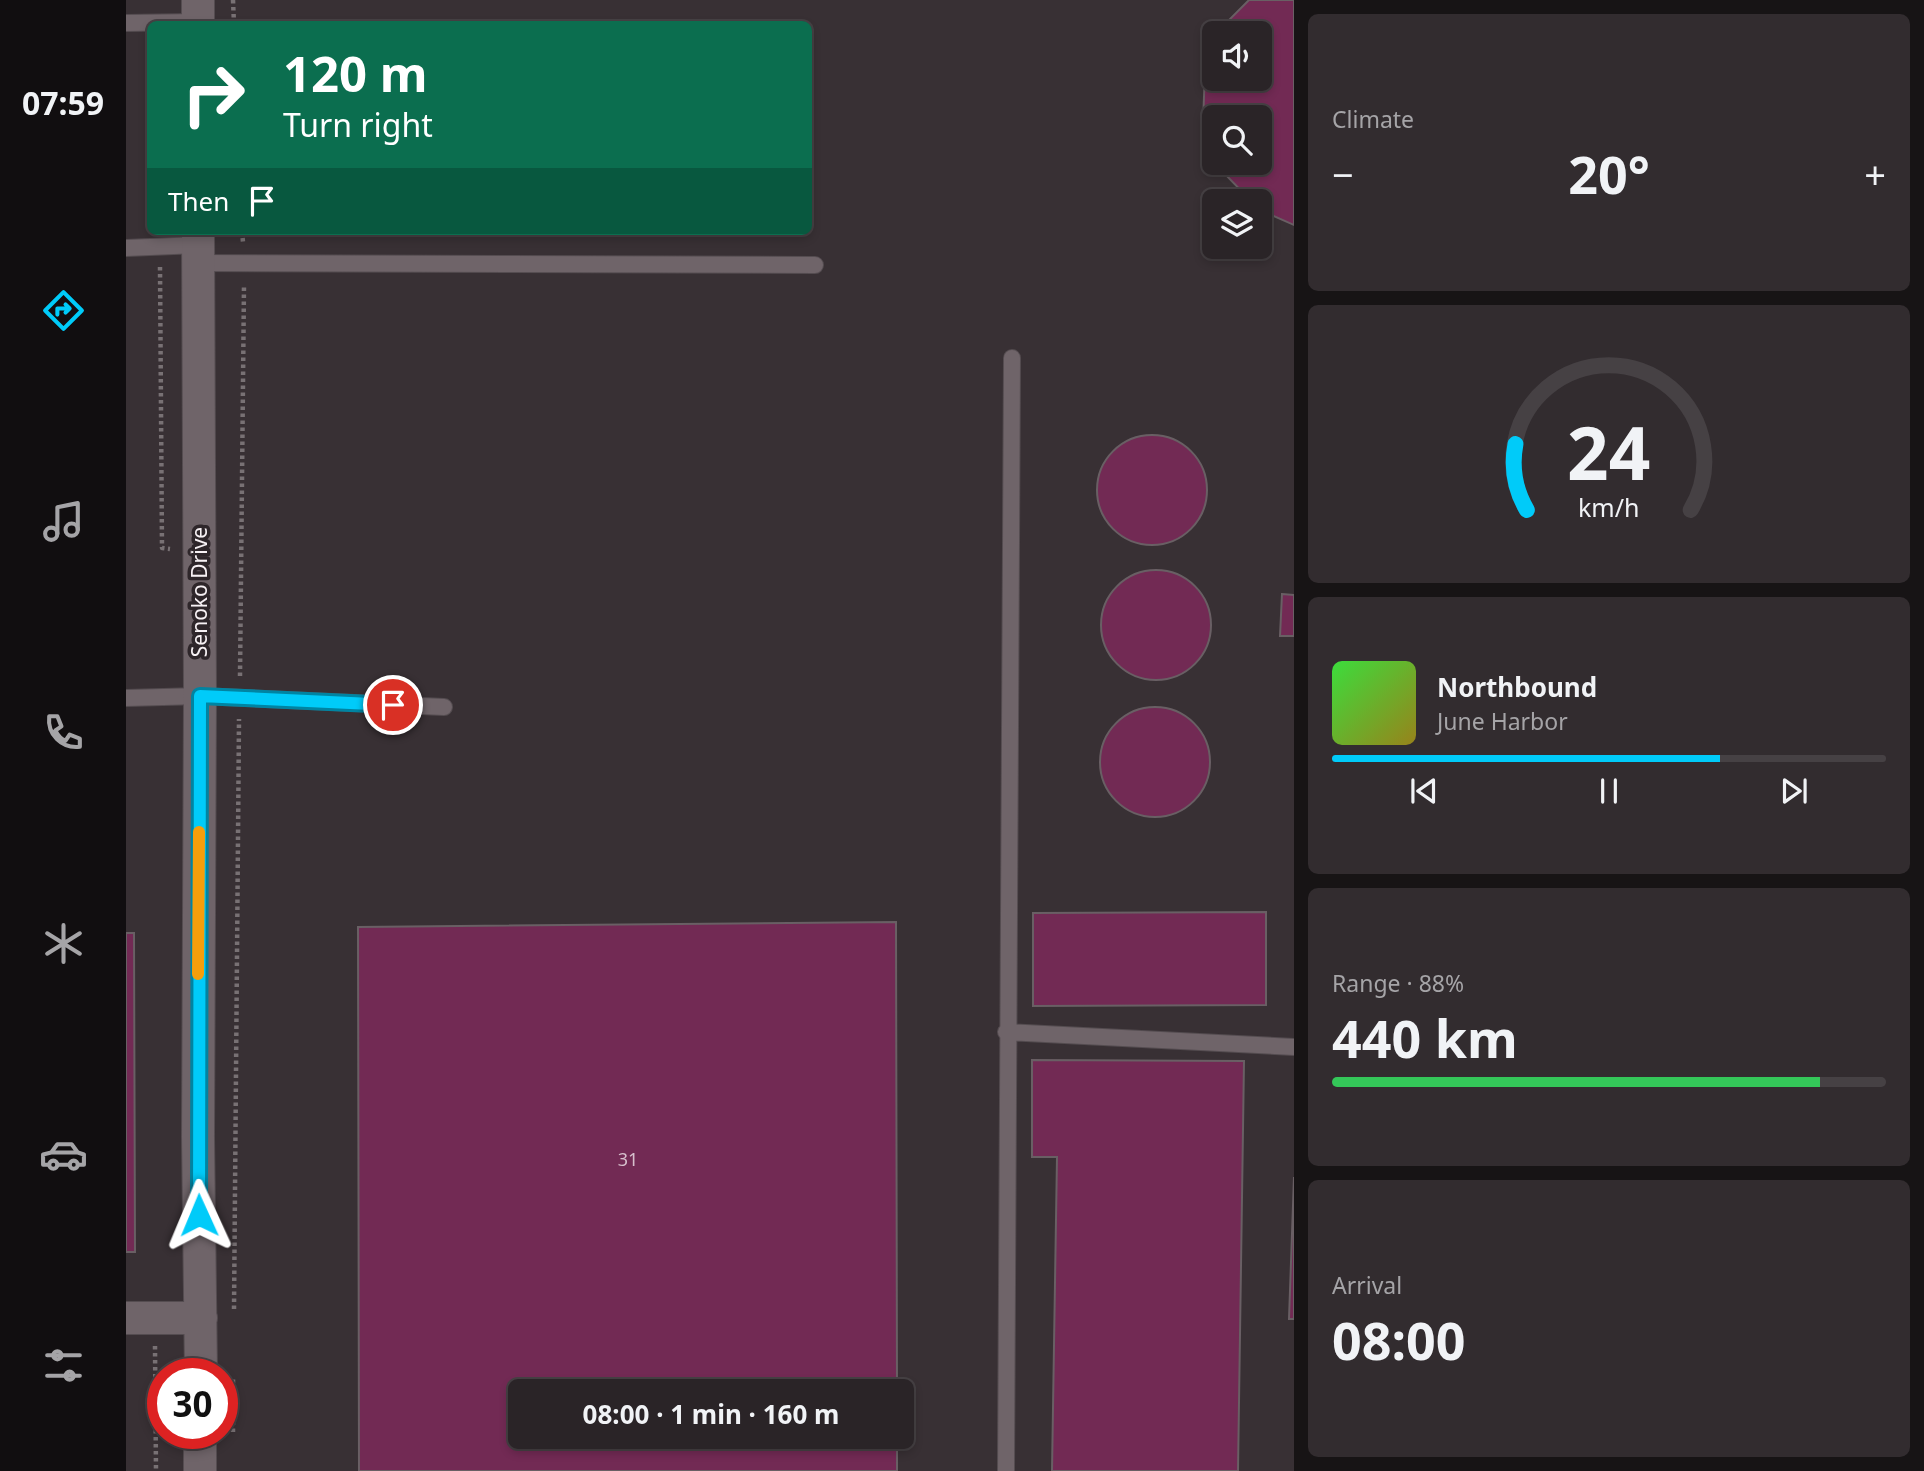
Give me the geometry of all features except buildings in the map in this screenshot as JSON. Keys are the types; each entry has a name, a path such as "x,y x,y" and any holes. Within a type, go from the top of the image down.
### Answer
{"street":[{"name":"Senoko Drive","path":"198,246 198,1137 201,1358"},
{"path":"140,1317 201,1318"},
{"path":"200,1449 200,1471"}],"lane":[{"path":"126,23 198,15"},
{"path":"126,248 198,246 244,262 816,265"},
{"path":"1006,1471 1006,1032 1012,358"},
{"path":"126,698 200,696 444,707"},
{"path":"1006,1032 1294,1047"}],"path":[{"path":"233,0 234,21"},
{"path":"159,248 162,548 199,552"},
{"path":"234,1319 244,262"},
{"path":"140,1317 156,1471"}],"slow traffic":[{"path":"198,974 199,832"}],"route":[{"path":"199,1215 200,696 393,705"}]}
